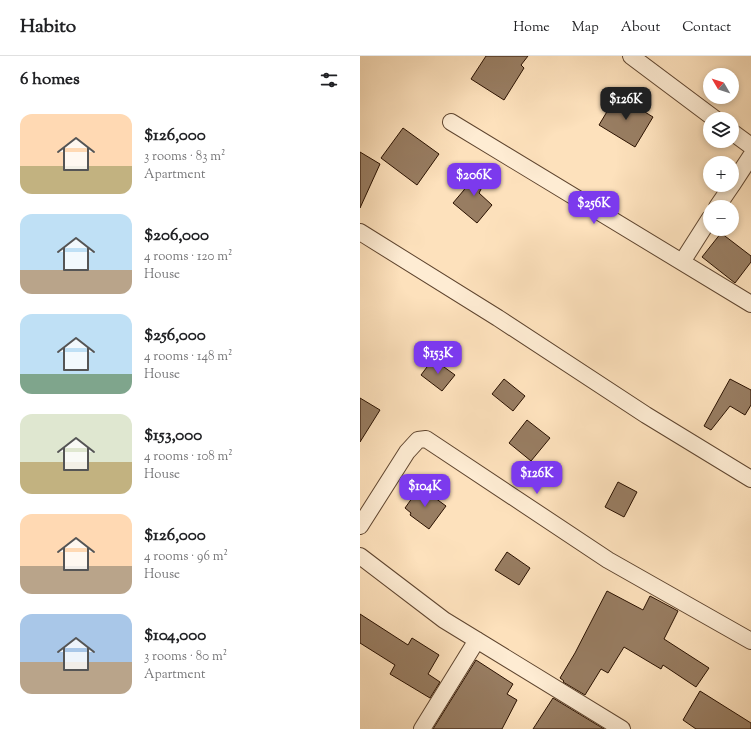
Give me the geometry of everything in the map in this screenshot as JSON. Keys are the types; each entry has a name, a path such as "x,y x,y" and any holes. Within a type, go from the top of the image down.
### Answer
{"street":[{"path":"631,56 706,112"},
{"path":"451,122 751,304"},
{"path":"739,137 751,146"},
{"path":"739,174 751,156"},
{"path":"682,262 703,229"},
{"path":"360,232 498,318 646,415 751,479"},
{"path":"360,526 407,452 418,440 426,439 608,560 751,641"},
{"path":"360,556 366,559 444,620 622,729"},
{"path":"422,729 477,640"}],"building":[{"path":"486,56 528,56 521,65 524,68 504,100 471,79"},
{"path":"617,95 653,117 635,147 599,125"},
{"path":"403,128 439,154 417,185 381,158"},
{"path":"360,152 380,164 360,208"},
{"path":"476,167 489,174 479,193 492,205 477,223 453,203 464,190"},
{"path":"719,236 725,236 751,256 751,262 735,283 702,257"},
{"path":"433,359 455,375 442,391 421,375"},
{"path":"504,379 525,396 513,411 492,394"},
{"path":"730,379 751,390 751,405 745,415 730,406 711,430 704,426"},
{"path":"360,398 380,410 360,442"},
{"path":"527,420 550,438 531,461 509,443"},
{"path":"618,482 637,492 624,517 605,507"},
{"path":"420,487 446,506 429,529 410,515 411,513 405,508"},
{"path":"507,552 530,568 519,585 495,570"},
{"path":"607,591 643,610 650,596 678,611 664,639 709,668 696,687 663,665 661,669 624,647 608,673 601,669 585,695 563,682 564,681 560,678 575,653"},
{"path":"360,614 408,645 412,638 439,655 428,674 440,682 430,698 390,674 395,665 360,643"},
{"path":"476,660 513,684 507,694 517,700 502,729 433,729"},
{"path":"700,691 751,723 751,729 696,729 683,720"},
{"path":"553,698 604,729 533,729"}]}
